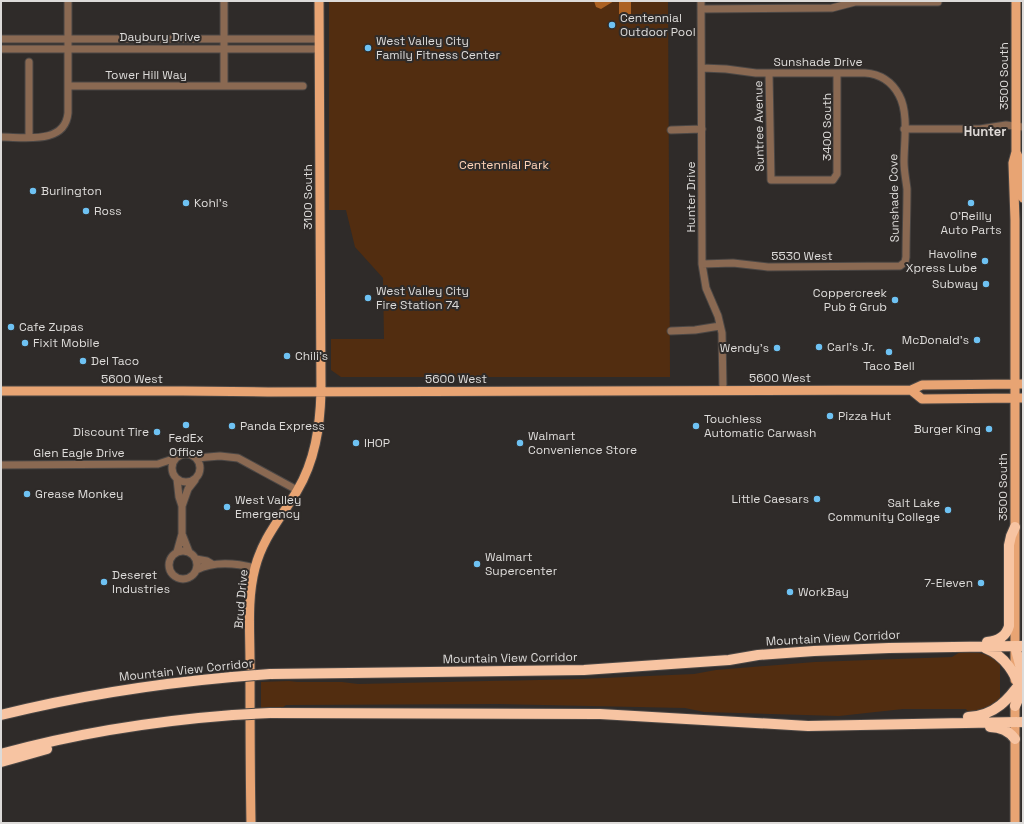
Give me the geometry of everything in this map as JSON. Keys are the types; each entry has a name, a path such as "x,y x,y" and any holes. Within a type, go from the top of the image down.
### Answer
{"highway":[{"path":"889,648 913,643 993,642 1003,637 1009,626 1009,545 1015,527"},
{"path":"981,646 991,650 1001,657 1010,667 1020,685"},
{"path":"1015,706 1020,685 1019,646"},
{"name":"Mountain View Corridor","path":"1,715 129,689 270,674 606,669 729,660 786,653 889,648 1019,646"},
{"path":"871,724 884,719 980,715 999,707 1007,701 1020,685"},
{"path":"1,711 30,708"},
{"path":"1,754 86,734 143,724 233,714 270,713 600,714 875,729 993,727 1006,730 1015,739"},
{"path":"1,762 81,741 201,717"},
{"path":"841,726 871,724 1019,722"}],"main road":[{"name":"3100 South","path":"319,1 321,392"},
{"name":"3500 South","path":"1016,1 1020,127 1013,163 1019,385 1015,527 1019,646"},
{"name":"3500 South","path":"1016,152 1020,161 1023,198"},
{"name":"5600 West","path":"1,391 321,392 911,390 922,385 1019,385"},
{"name":"5600 West","path":"911,390 922,399 1019,398"},
{"name":"Brud Drive","path":"250,823 251,602 255,568 261,549 268,535 297,490 309,464 316,444 319,428 321,392"},
{"path":"1015,706 1019,722 1015,739 1015,823"}],"street":[{"path":"1,137 53,135 63,128 68,117 68,1"},
{"path":"224,1 224,86"},
{"name":"Hunter Drive","path":"702,1 702,264 706,288 718,316 720,326 723,344 723,390"},
{"path":"702,9 832,8 855,2 938,2"},
{"name":"Daybury Drive","path":"1,39 319,39"},
{"name":"Daybury Drive","path":"1,49 319,49"},
{"path":"29,62 29,137"},
{"name":"Sunshade Drive","path":"702,68 770,73 870,73 891,83 896,89 902,102 904,129"},
{"name":"3400 South","path":"771,180 833,180 836,177 838,171 837,72"},
{"name":"Suntree Avenue","path":"770,73 771,180"},
{"name":"Tower Hill Way","path":"68,86 303,86"},
{"path":"904,129 976,129 1006,125 1020,127"},
{"name":"Sunshade Cove","path":"902,265 906,260 904,129"},
{"path":"671,130 702,130"},
{"name":"5530 West","path":"702,264 732,263 768,267 895,267 902,265"},
{"path":"671,331 695,330 720,326"},
{"path":"189,552 177,552 172,557 170,568 174,575 182,578 188,578 193,575 197,565 196,559 189,552 182,534 182,506 172,466 176,458 181,455 186,454 196,458 230,456 240,458 297,490"},
{"path":"200,466 210,457"},
{"name":"Glen Eagle Drive","path":"1,464 158,464 176,458"},
{"path":"182,506 188,489 200,471 200,466 196,458"},
{"path":"158,464 186,482 196,478"},
{"path":"177,552 179,539 182,534"},
{"path":"196,559 207,561 212,564"},
{"path":"196,570 212,564 235,564 255,568"}],"green space":[{"name":"Centennial Park","path":"329,1 668,1 670,377 341,377 331,370 331,339 384,339 383,278 355,247 346,210 329,210"},
{"path":"960,652 986,655 996,660 1000,664 1000,701 990,708 969,713 966,709 903,709 839,716 704,712 685,708 497,704 286,705 282,708 261,708 261,682 342,682 358,684 581,679 694,674 716,670 815,662 952,657"}],"shaded area":[{"path":"594,1 614,1 601,9 596,7"},
{"path":"619,1 631,1 631,14 619,14"}],"place":[{"name":"Centennial Outdoor Pool","path":"612,25"},
{"name":"West Valley City Family Fitness Center","path":"368,48"},
{"name":"Burlington","path":"33,191"},
{"name":"Kohl's","path":"186,203"},
{"name":"O'Reilly Auto Parts","path":"971,203"},
{"name":"Ross","path":"86,211"},
{"name":"Havoline Xpress Lube","path":"985,261"},
{"name":"Subway","path":"986,284"},
{"name":"West Valley City Fire Station 74","path":"368,298"},
{"name":"Coppercreek Pub & Grub","path":"895,300"},
{"name":"Cafe Zupas","path":"11,327"},
{"name":"McDonald's","path":"977,340"},
{"name":"Fixit Mobile","path":"25,343"},
{"name":"Carl's Jr.","path":"819,347"},
{"name":"Wendy's","path":"777,348"},
{"name":"Taco Bell","path":"889,352"},
{"name":"Chili's","path":"287,356"},
{"name":"Del Taco","path":"83,361"},
{"name":"Pizza Hut","path":"830,416"},
{"name":"FedEx Office","path":"186,425"},
{"name":"Panda Express","path":"232,426"},
{"name":"Touchless Automatic Carwash","path":"696,426"},
{"name":"Burger King","path":"989,429"},
{"name":"Discount Tire","path":"157,432"},
{"name":"IHOP","path":"356,443"},
{"name":"Walmart Convenience Store","path":"520,443"},
{"name":"Grease Monkey","path":"27,494"},
{"name":"Little Caesars","path":"817,499"},
{"name":"West Valley Emergency","path":"227,507"},
{"name":"Salt Lake Community College","path":"948,510"},
{"name":"Walmart Supercenter","path":"477,564"},
{"name":"Deseret Industries","path":"104,582"},
{"name":"7-Eleven","path":"981,583"},
{"name":"WorkBay","path":"790,592"}],"district":[{"name":"Hunter","path":"985,131"}]}
